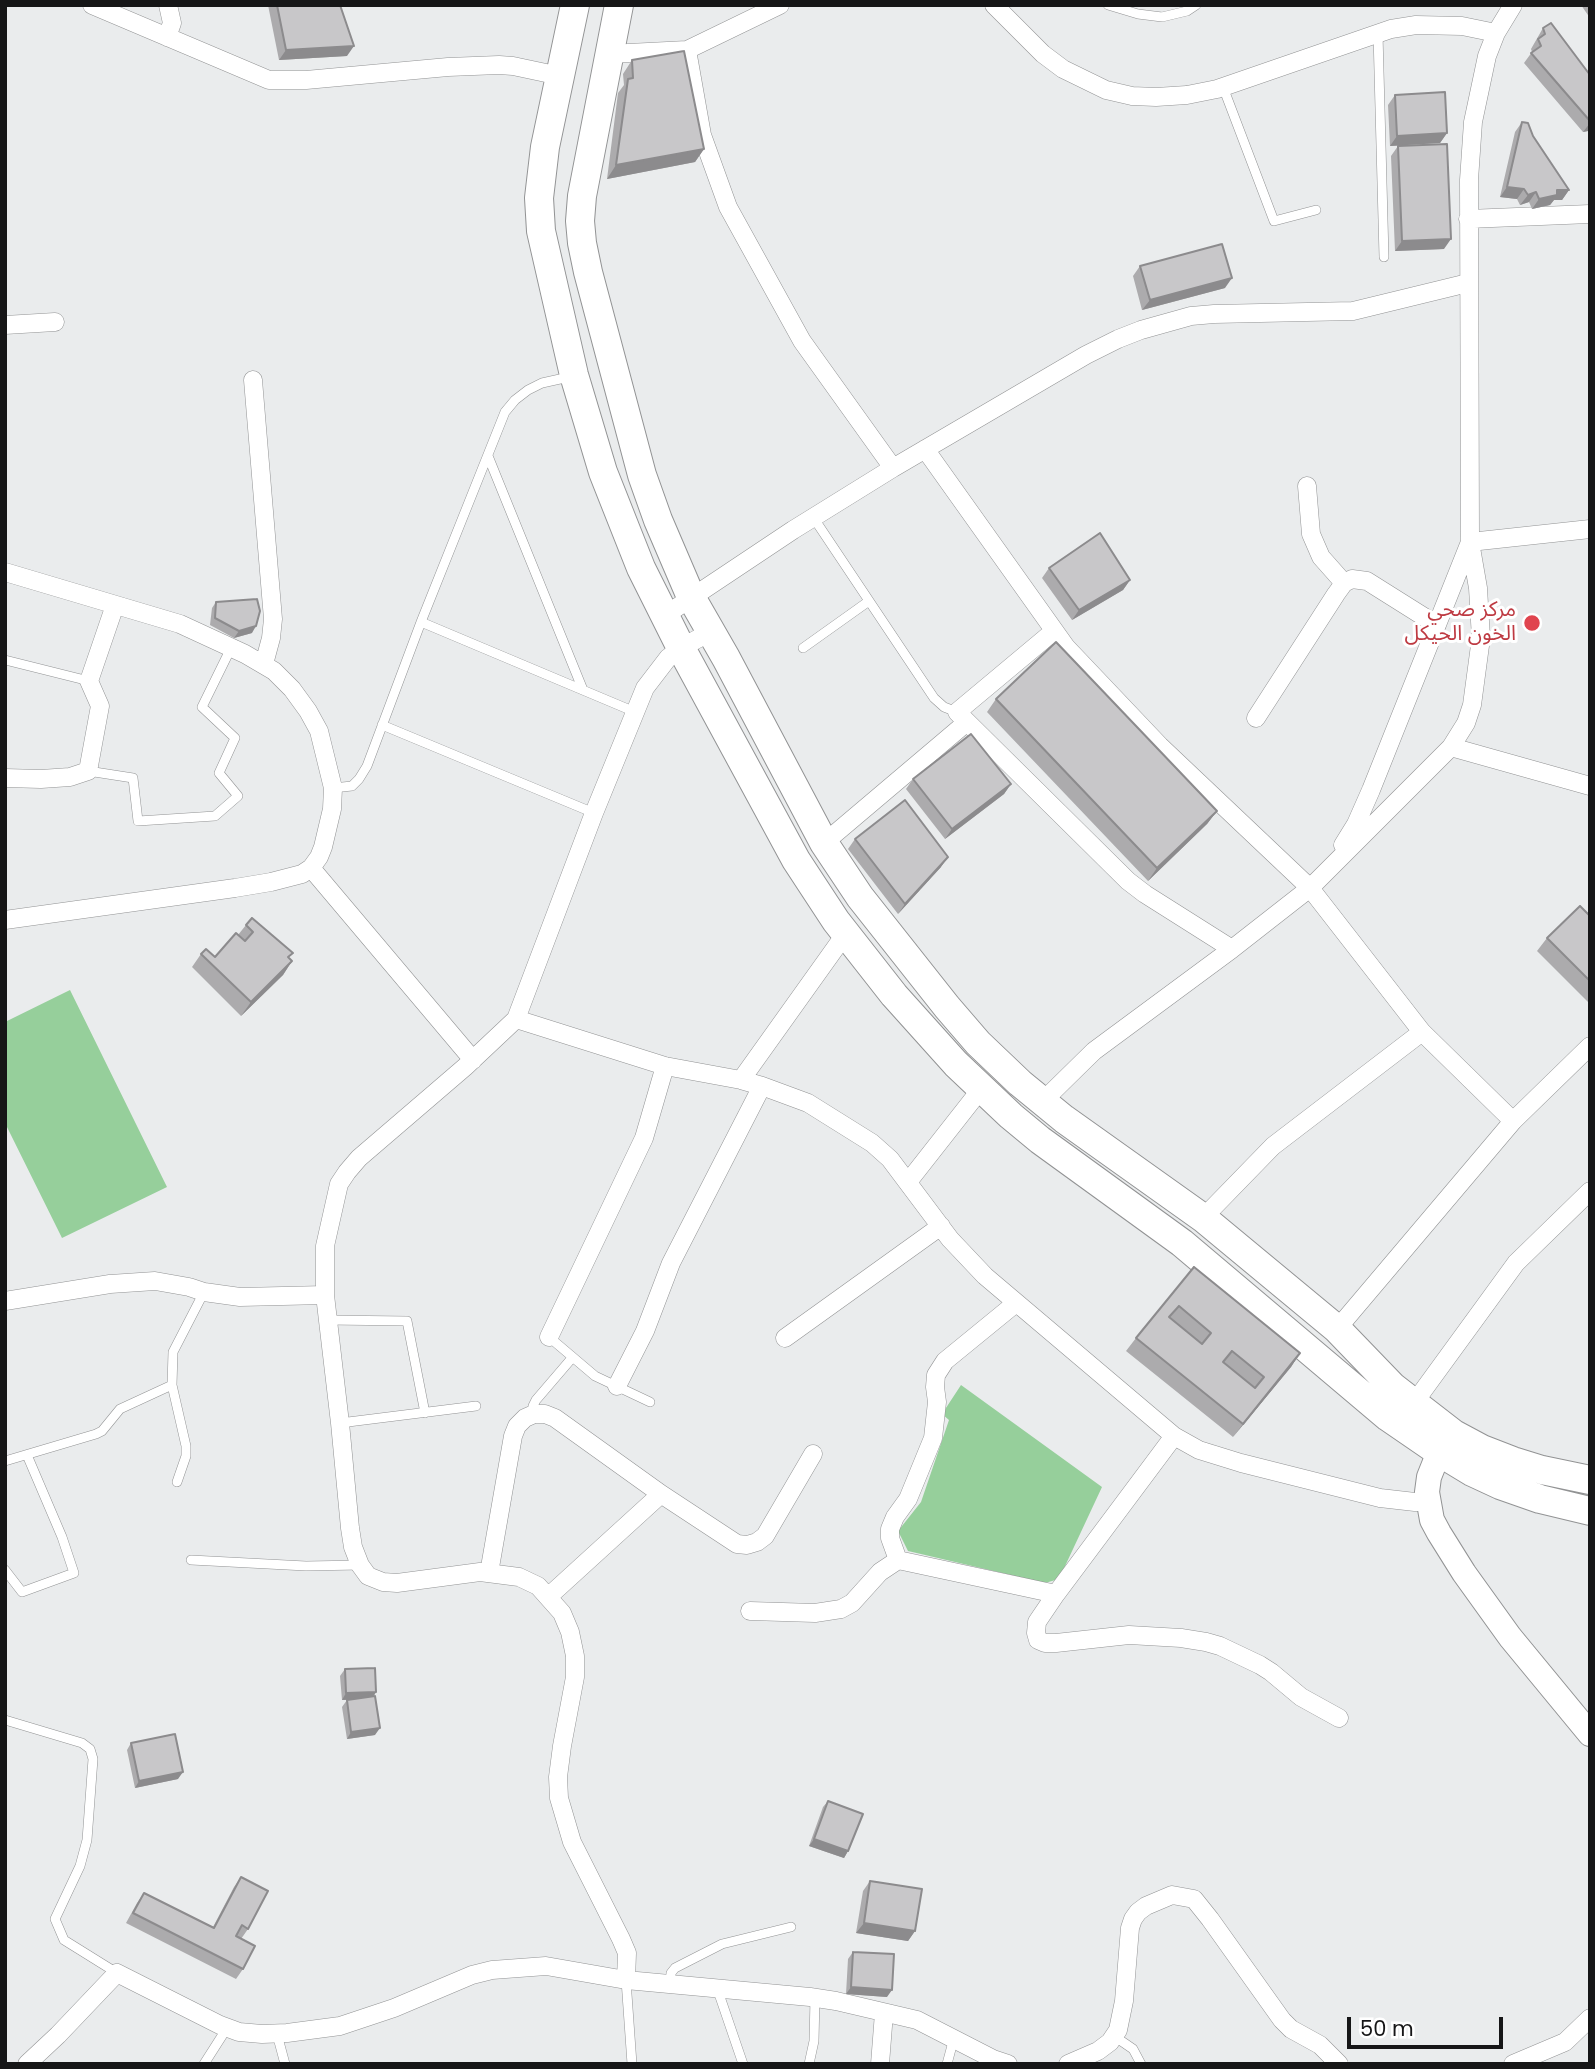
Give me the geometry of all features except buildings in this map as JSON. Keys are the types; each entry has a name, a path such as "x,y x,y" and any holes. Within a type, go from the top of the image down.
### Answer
{"main road":[{"path":"575,5 544,147 539,198 541,231 574,375 603,472 641,568 664,616 796,860 846,933 894,996 981,1089 1040,1140 1182,1243 1388,1417 1439,1452 1500,1485 1540,1499 1590,1511"},
{"path":"619,5 582,196 582,243 642,475 658,520 691,597 824,843 860,897 947,1007 987,1052 1042,1102 1203,1218 1337,1329 1392,1386 1454,1434 1482,1449 1542,1470 1590,1480"},
{"path":"1439,1452 1429,1477 1428,1502 1432,1520 1486,1605 1590,1734"}],"street":[{"path":"92,5 269,80 306,80 499,65 560,76"},
{"path":"167,37 173,23 168,5"},
{"path":"609,54 687,50 780,5"},
{"path":"994,5 1043,54 1063,69 1106,90 1132,96 1187,95 1223,87 1378,34 1416,24 1462,26 1496,33"},
{"path":"1042,1102 1094,1051 1310,888 1451,747 1466,723 1472,705 1481,638 1481,615 1470,542 1468,219 1473,122 1487,56 1496,33 1513,5"},
{"path":"687,50 702,135 728,207 802,341 893,468"},
{"path":"1468,219 1590,214"},
{"path":"664,616 813,517 893,468 1118,339 1191,316 1353,311 1468,283"},
{"path":"5,325 55,321"},
{"path":"253,380 273,619 264,664"},
{"path":"925,449 1054,631 1080,662 1160,746 1310,888 1422,1032 1513,1121"},
{"path":"1307,486 1311,534 1321,557 1344,583"},
{"path":"1470,542 1590,529"},
{"path":"1330,868 1362,810 1470,542"},
{"path":"5,572 180,624 264,664 292,689 308,711 318,732 333,788 332,809 323,847 319,858 302,874 271,882 5,920"},
{"path":"1256,718 1344,583 1352,579 1367,581 1437,625"},
{"path":"5,778 70,777 88,771 100,706 89,681 114,605"},
{"path":"824,843 1054,631"},
{"path":"626,1980 628,1965 624,1946 572,1842 559,1798 558,1777 562,1746 575,1676 575,1656 570,1632 562,1613 538,1586 519,1577 489,1573 383,1582 368,1576 359,1565 350,1528 325,1295 325,1246 328,1223 339,1184 347,1171 516,1019 594,813 645,688 668,658 710,632"},
{"path":"962,717 1128,881 1144,894 1232,949"},
{"path":"1451,747 1590,786"},
{"path":"311,868 473,1060"},
{"path":"741,1080 846,933"},
{"path":"516,1019 665,1066 741,1080 808,1103 872,1143 890,1159 966,1256 1016,1303 1174,1436 1199,1450 1241,1463 1380,1498 1428,1502"},
{"path":"1203,1218 1273,1146 1422,1032"},
{"path":"1337,1329 1513,1121 1590,1046"},
{"path":"549,1337 644,1138 665,1066"},
{"path":"617,1386 645,1331 671,1264 762,1086"},
{"path":"908,1182 981,1089"},
{"path":"1414,1403 1516,1263 1590,1191"},
{"path":"785,1338 941,1226"},
{"path":"5,1301 138,1281 173,1283 204,1292 240,1297 325,1295"},
{"path":"898,1560 890,1538 890,1528 908,1499 933,1438 937,1402 936,1375 945,1361 1016,1303"},
{"path":"489,1573 513,1436 517,1426 534,1415 545,1414 555,1418 661,1494 737,1544 747,1545 765,1536 813,1454"},
{"path":"1174,1436 1037,1622 1038,1640 1056,1643 1129,1635 1206,1642 1260,1665 1301,1697 1339,1717"},
{"path":"548,1597 661,1494"},
{"path":"750,1611 815,1613 841,1609 852,1603 880,1573 898,1560 1056,1594"},
{"path":"1068,2064 1098,2051 1114,2036 1122,2018 1133,1919 1146,1906 1172,1895 1194,1899 1282,2020 1291,2029 1320,2045 1339,2064"},
{"path":"27,2064 117,1973 227,2028 239,2032 277,2034 340,2026 367,2018 461,1979 492,1970 547,1966 626,1980 815,1998 884,2012 917,2020 1007,2064"},
{"path":"880,2064 884,2012"},
{"path":"1513,2064 1565,2042 1590,2018"}],"lane":[{"path":"1108,5 1138,14 1162,16 1187,11 1196,5"},
{"path":"1378,34 1384,257"},
{"path":"1223,87 1274,221 1316,210"},
{"path":"333,788 352,786 367,766 505,412 527,390 542,383 574,375"},
{"path":"488,456 583,690"},
{"path":"813,517 934,698 962,717"},
{"path":"803,648 869,601"},
{"path":"421,622 635,712"},
{"path":"88,771 133,778 138,821 215,816 223,810 238,796 219,773 235,738 202,706 231,648"},
{"path":"5,660 89,681"},
{"path":"382,725 594,813"},
{"path":"177,1482 186,1456 186,1446 172,1385 173,1352 204,1292"},
{"path":"328,1320 407,1321 425,1413"},
{"path":"549,1337 595,1376 650,1402"},
{"path":"534,1415 533,1406 536,1400 572,1358"},
{"path":"5,1461 96,1434 102,1431 120,1409 172,1385"},
{"path":"340,1423 476,1406"},
{"path":"5,1570 22,1592 74,1573 62,1537 27,1455"},
{"path":"191,1560 306,1566 359,1565"},
{"path":"5,1720 82,1743 90,1749 93,1759 87,1840 80,1866 55,1920 64,1940 117,1973"},
{"path":"670,1984 671,1973 683,1962 731,1940 791,1927"},
{"path":"626,1980 632,2064"},
{"path":"717,1988 743,2064"},
{"path":"809,2064 814,2041 815,1998"},
{"path":"208,2062 227,2028"},
{"path":"277,2034 285,2064"},
{"path":"1114,2036 1133,2049 1141,2064"},
{"path":"947,2064 954,2038"}],"green space":[{"path":"70,990 167,1187 62,1238 5,1123 5,1022"},
{"path":"961,1385 1102,1487 1059,1579 1045,1583 908,1551 898,1531 921,1502 949,1420 942,1414"}],"place":[{"name":"مركز صحي الخون الحيكل","path":"1532,623"}]}
